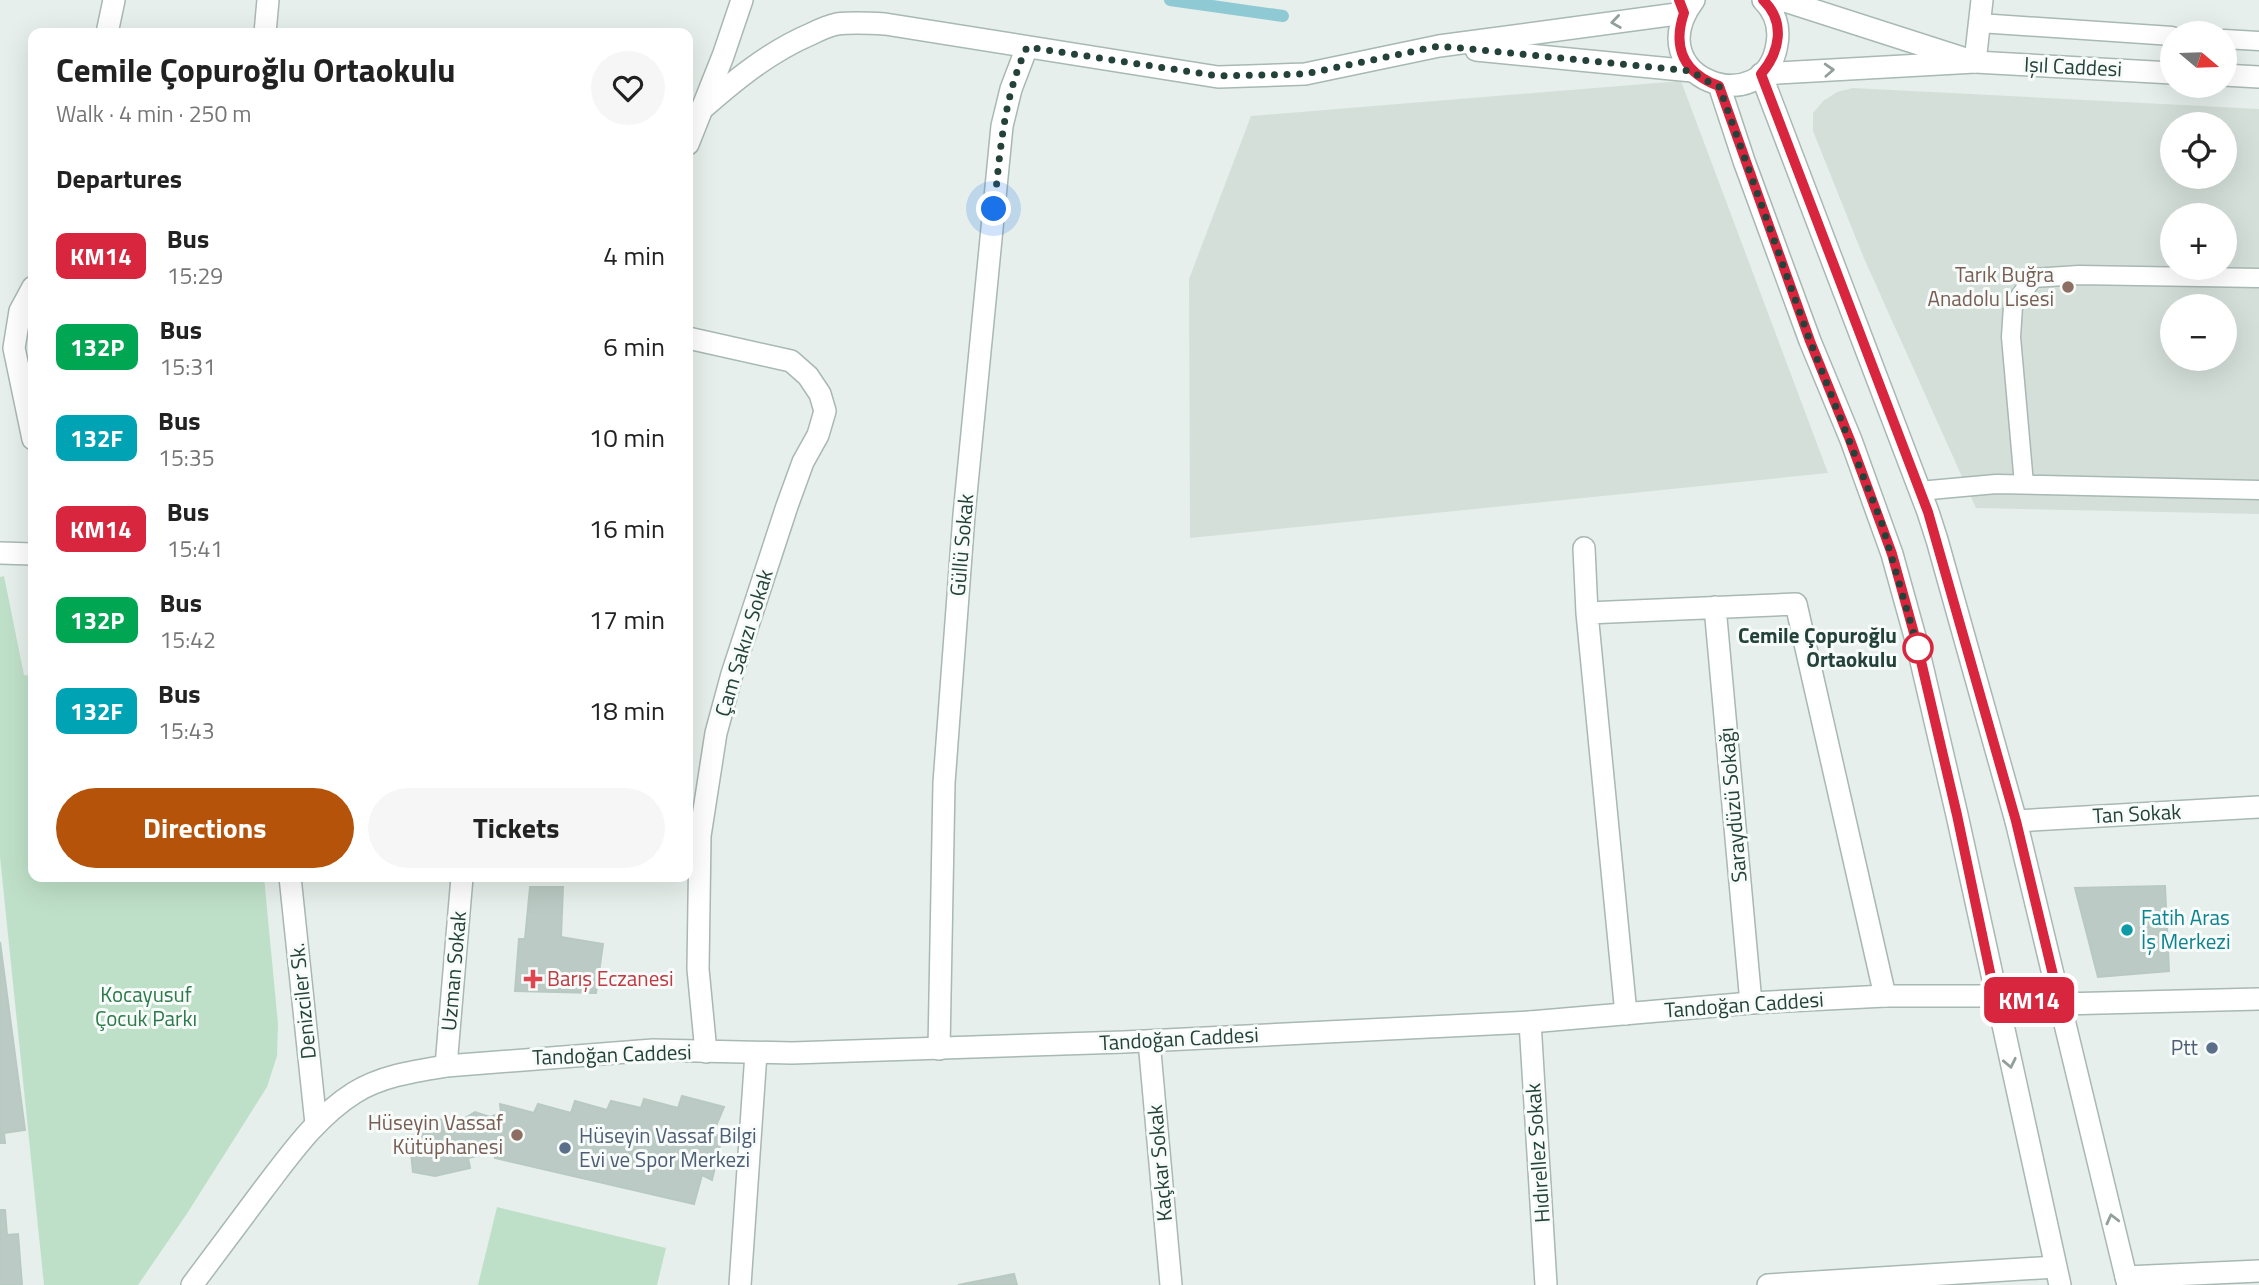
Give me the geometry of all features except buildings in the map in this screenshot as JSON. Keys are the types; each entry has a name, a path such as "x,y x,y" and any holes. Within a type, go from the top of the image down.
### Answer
{"street":[{"path":"108,28 114,0"},
{"path":"265,28 268,0"},
{"path":"693,131 723,57 742,0"},
{"path":"701,110 763,59 834,24 859,22 1218,76 1305,74 1439,46 1686,4 1679,28 1679,43 1684,58 1692,71 1704,80 1719,86 1734,86 1749,82 1761,74 1771,62 1777,48 1779,33 1775,17 1763,0"},
{"path":"1782,0 1975,62"},
{"path":"1975,62 1982,0"},
{"path":"1439,46 1692,71"},
{"name":"Güllü Sokak","path":"939,1049 944,783 964,516 1002,126 1014,80 1027,47"},
{"path":"1761,74 1975,62"},
{"name":"Işıl Caddesi","path":"1975,62 2160,72"},
{"path":"1761,74 1937,540 2016,821 2127,1281 2259,1271"},
{"path":"2237,76 2259,77"},
{"path":"1719,86 1810,341 1855,452 1892,554 1917,644 1951,788 2057,1276 1768,1285"},
{"path":"28,296 20,310 14,348 28,415"},
{"name":"Çam Sakızı Sokak","path":"693,339 791,361 808,376 821,394 825,411 788,506 732,674 716,733 700,836 698,877 698,969 706,1052"},
{"path":"1584,548 1587,613 1626,1014"},
{"path":"0,553 28,554"},
{"path":"1587,613 1796,604 1885,996"},
{"name":"Saraydüzü Sokağı","path":"1715,607 1751,1003"},
{"name":"Tan Sokak","path":"2016,821 2259,807"},
{"name":"Denizciler Sk.","path":"291,882 316,1125"},
{"name":"Uzman Sokak","path":"446,1066 462,882"},
{"name":"Tandoğan Caddesi","path":"192,1285 298,1144 325,1115 355,1092 394,1077 446,1066 653,1050 756,1053 1149,1041 1530,1022 1751,1003 1885,996 1995,996 2060,1004 2259,999"},
{"name":"Hıdırellez Sokak","path":"1530,1022 1546,1285"},
{"name":"Kaçkar Sokak","path":"1149,1041 1171,1285"},
{"path":"740,1285 756,1053"}],"lane":[{"path":"1979,23 2160,35"},
{"path":"2237,40 2259,41"},
{"path":"2024,484 2011,337 2013,306 2033,278 2079,275 2259,278"},
{"path":"1919,491 1996,484 2259,490"}],"shaded area":[{"path":"1681,81 1828,473 1190,538 1189,279 1251,116"},
{"name":"Tarık Buğra Anadolu Lisesi","path":"1853,88 2259,109 2259,514 1976,508 1863,256 1813,131 1813,113 1823,101 1837,92"}],"green space":[{"name":"Kocayusuf Çocuk Parkı","path":"4,576 24,675 28,675 28,882 264,882 278,1024 277,1056 267,1087 138,1285 44,1285 0,857 0,577"},
{"path":"497,1207 666,1248 657,1285 478,1285"}],"waterway":[{"path":"1170,0 1283,16"}],"bus line":[{"name":"KM14","path":"1679,0 1684,13 1679,28 1679,43 1684,58 1692,71 1719,86 1810,341 1892,554 1917,644 1957,815 1995,996 2060,1004 2016,821 1928,512 1761,74 1771,62 1779,33 1775,17 1763,0"}],"place":[{"name":"Tarık Buğra Anadolu Lisesi","path":"2068,287"},
{"name":"Cemile Çopuroğlu Ortaokulu","path":"1918,648"},
{"name":"Fatih Aras İş Merkezi","path":"2127,930"},
{"name":"Barış Eczanesi","path":"533,979"},
{"name":"Ptt","path":"2212,1048"},
{"name":"Hüseyin Vassaf Kütüphanesi","path":"517,1135"},
{"name":"Hüseyin Vassaf Bilgi Evi ve Spor Merkezi","path":"565,1148"}],"route":[{"path":"994,209 1002,126 1020,62 1027,47 1218,76 1305,74 1439,46 1692,71 1719,86 1810,341 1882,524 1918,648"}]}
